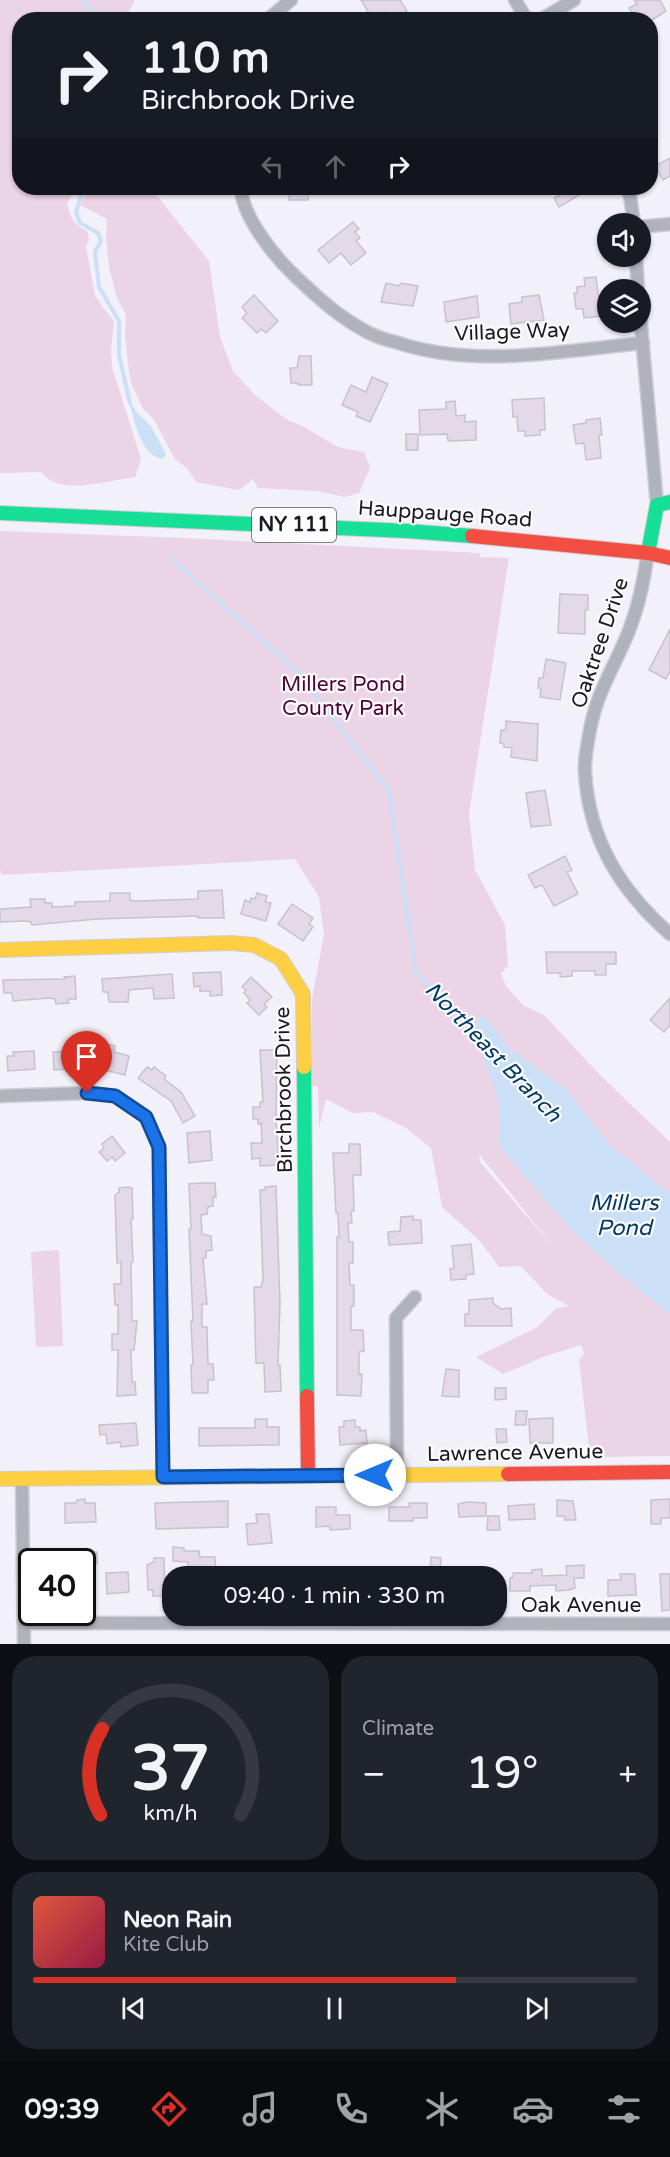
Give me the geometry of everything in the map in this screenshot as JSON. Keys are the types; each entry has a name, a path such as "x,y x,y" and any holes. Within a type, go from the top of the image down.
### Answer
{"street":[{"path":"277,12 291,0"},
{"path":"554,12 574,0"},
{"name":"Village Way","path":"244,195 256,230 284,266 329,308 371,334 411,348 447,355 492,357 643,343"},
{"path":"630,195 632,213"},
{"path":"651,226 670,224"},
{"path":"642,333 663,504 648,553"},
{"name":"Hauppauge Road","path":"0,513 407,531 534,541 648,553 670,558"},
{"name":"Oaktree Drive","path":"648,553 642,589 631,626 594,712 584,771 595,832 616,874 670,934"},
{"name":"Birchbrook Drive","path":"0,950 231,943 254,945 281,959 303,994 308,1475"},
{"path":"0,1096 87,1093 115,1096 146,1117 159,1147 163,1477"},
{"path":"397,1475 396,1318 415,1297"},
{"name":"Lawrence Avenue","path":"0,1479 670,1472"},
{"path":"22,1479 23,1548"},
{"name":"Oak Avenue","path":"96,1623 670,1624"},
{"path":"24,1626 24,1644"}],"green space":[{"path":"0,0 135,0 129,12 12,12 12,195 72,195 67,203 70,213 73,220 88,232 89,240 86,246 95,296 114,322 111,348 112,367 141,459 135,477 93,484 60,484 41,472 0,473"},
{"path":"86,195 157,195 209,261 220,337 233,371 255,395 286,419 338,447 364,452 370,467 359,493 345,497 317,491 258,488 253,479 239,490 196,482 187,468 172,454 153,418 143,409 130,380 125,336 126,315 117,298 109,267 107,219 80,205"},
{"name":"Millers Pond County Park","path":"0,531 480,553 480,557 509,558 469,813 475,870 505,925 508,965 501,974 506,986 524,1006 544,1015 600,1075 670,1142 670,1456 590,1457 579,1359 584,1354 581,1345 543,1357 503,1374 476,1357 538,1327 555,1309 569,1306 547,1294 521,1266 499,1267 480,1241 442,1207 431,1148 406,1128 373,1112 353,1113 326,1099 319,1128 318,1086 312,1086 312,999 324,934 319,897 295,859 2,875 0,870","holes":["480,1155 555,1249 480,1162"]},
{"path":"59,1250 63,1346 36,1347 31,1252"}],"water":[{"path":"128,399 138,414 151,426 166,454 163,459 148,451 143,444"},
{"name":"Millers Pond","path":"483,1014 511,1050 566,1089 609,1145 670,1193 670,1315 572,1231 500,1147 498,1098 472,1028"}],"building":[{"path":"361,0 400,0 407,11 405,12 368,12"},
{"path":"634,0 660,0 666,11 658,16 658,12 631,12 629,8 637,4"},
{"path":"670,158 670,176 663,180 658,171 658,164"},
{"path":"289,195 308,195 308,200 289,200"},
{"path":"579,195 559,207 554,198"},
{"path":"353,222 359,229 355,232 360,238 356,241 366,253 351,265 341,253 329,263 318,250"},
{"path":"596,277 597,316 584,318 583,309 576,309 574,293 577,293 577,287 585,286 584,278"},
{"path":"386,283 418,286 413,306 381,302"},
{"path":"254,295 278,321 266,333 261,329 257,333 242,318 247,313 242,307"},
{"path":"539,295 544,320 511,324 509,304 522,302 522,297"},
{"path":"477,296 479,317 446,322 444,302"},
{"path":"299,356 311,356 312,385 291,383 290,368 297,368"},
{"path":"372,377 388,384 370,422 356,416 358,412 342,405 351,385 366,392"},
{"path":"544,398 545,430 540,430 540,435 525,436 525,431 518,431 517,416 513,417 512,400"},
{"path":"455,401 456,416 465,415 465,422 476,421 476,440 448,441 447,434 420,435 419,410 446,409 446,402"},
{"path":"600,418 601,458 586,460 584,443 576,444 573,425"},
{"path":"406,434 418,434 418,450 406,450"},
{"path":"560,594 588,595 588,610 585,610 585,634 558,633"},
{"path":"670,629 670,671 666,679 649,670"},
{"path":"546,659 566,663 560,700 540,697 539,678 543,678"},
{"path":"506,721 538,724 537,761 511,757 512,748 504,747 504,744 500,743 501,730 506,730"},
{"path":"545,790 551,825 531,827 526,793"},
{"path":"565,856 572,870 567,872 578,894 554,906 542,885 535,888 528,875"},
{"path":"222,890 224,918 198,918 198,916 97,919 32,925 31,922 25,921 0,922 0,909 31,907 30,899 45,899 45,903 52,903 52,907 75,906 75,902 110,901 110,893 130,893 130,900 136,901 198,899 198,891"},
{"path":"257,893 267,896 265,902 271,903 266,921 241,914 245,900 250,902 251,898 255,899"},
{"path":"292,904 313,918 309,924 313,927 303,941 278,924"},
{"path":"546,952 616,952 616,964 606,964 606,975 595,975 595,971 572,971 572,976 560,977 560,973 547,973"},
{"path":"221,972 222,995 210,996 210,991 200,991 200,986 194,987 193,973"},
{"path":"172,974 174,998 154,999 153,988 129,990 128,1002 109,1002 108,992 103,992 102,979"},
{"path":"75,976 76,999 68,999 69,1003 56,1004 55,999 48,998 13,1001 12,993 4,993 3,980 65,979 64,977"},
{"path":"251,977 272,997 264,1004 267,1007 259,1015 247,1003 250,1000 244,993 246,990 242,987"},
{"path":"670,998 670,1025 664,1032 650,1020"},
{"path":"103,1043 115,1046 114,1052 129,1056 125,1075 97,1068"},
{"path":"260,1050 277,1050 276,1119 279,1165 260,1166 260,1158 252,1159 251,1143 262,1143 261,1123 258,1124 258,1119 253,1119 253,1107 260,1107 260,1102 263,1102"},
{"path":"34,1051 35,1069 8,1071 7,1056 14,1056 13,1052"},
{"path":"72,1051 72,1054 80,1054 81,1075 70,1076 69,1069 54,1070 53,1052"},
{"path":"147,1067 152,1070 154,1067 166,1076 164,1079 181,1092 195,1116 183,1123 171,1101 138,1078"},
{"path":"210,1131 212,1160 189,1163 187,1133"},
{"path":"112,1136 125,1153 115,1161 112,1157 107,1161 99,1152 104,1148 102,1144"},
{"path":"349,1144 360,1144 361,1175 353,1175 354,1211 351,1212 352,1223 348,1223 349,1242 353,1242 353,1263 349,1263 350,1285 354,1285 351,1330 363,1330 364,1351 359,1352 359,1374 362,1374 361,1396 337,1395 337,1237 339,1237 333,1153 349,1153"},
{"path":"215,1183 216,1197 213,1197 213,1206 208,1207 207,1214 201,1215 202,1234 211,1236 212,1250 206,1251 206,1258 203,1258 207,1304 202,1304 202,1327 207,1327 208,1364 213,1364 214,1380 208,1380 208,1393 192,1393 191,1321 193,1321 189,1184"},
{"path":"276,1186 280,1303 278,1365 280,1365 281,1391 265,1392 264,1363 256,1363 254,1287 261,1287 263,1280 260,1190"},
{"path":"119,1188 132,1188 133,1219 131,1219 132,1321 137,1321 134,1350 131,1350 132,1382 135,1382 136,1395 117,1396 118,1350 112,1350 112,1334 118,1334 118,1305 115,1305 114,1284 121,1284 121,1262 117,1263 115,1195 119,1192"},
{"path":"413,1216 413,1220 421,1220 422,1243 389,1245 388,1232 400,1231 401,1217"},
{"path":"471,1244 474,1274 466,1275 466,1279 451,1280 450,1269 454,1268 452,1246"},
{"path":"493,1298 493,1303 501,1309 511,1308 512,1326 465,1326 465,1314 469,1314 469,1300"},
{"path":"446,1369 459,1370 459,1397 442,1396"},
{"path":"495,1388 506,1388 506,1399 495,1400"},
{"path":"516,1411 527,1411 526,1425 515,1425"},
{"path":"553,1418 553,1443 530,1443 529,1419"},
{"path":"255,1419 267,1419 267,1427 279,1427 279,1445 199,1446 199,1428 255,1428"},
{"path":"355,1420 355,1427 360,1427 360,1431 366,1430 367,1443 340,1445 339,1427 344,1427 344,1421"},
{"path":"136,1423 138,1445 121,1447 120,1442 107,1444 106,1434 100,1435 99,1425"},
{"path":"496,1429 506,1429 507,1442 497,1443"},
{"path":"85,1499 85,1503 95,1503 96,1522 65,1523 65,1503 76,1503 77,1500"},
{"path":"670,1499 670,1518 661,1518 661,1524 651,1524 651,1500"},
{"path":"557,1500 573,1501 576,1520 565,1520 564,1516 557,1516"},
{"path":"228,1501 228,1527 156,1529 155,1503"},
{"path":"409,1503 427,1503 427,1518 413,1518 413,1521 389,1521 389,1507 410,1507"},
{"path":"486,1503 486,1516 459,1517 458,1504"},
{"path":"534,1504 535,1519 509,1520 508,1506"},
{"path":"316,1507 336,1507 336,1515 350,1515 350,1529 330,1530 330,1526 316,1527"},
{"path":"256,1514 269,1514 272,1543 248,1545 246,1524 257,1523"},
{"path":"488,1516 499,1516 500,1530 487,1530"},
{"path":"173,1547 184,1548 184,1551 199,1551 200,1557 215,1557 216,1566 188,1566 188,1562 173,1561"},
{"path":"431,1557 441,1558 440,1566 430,1566"},
{"path":"154,1558 164,1558 162,1596 153,1596 153,1590 148,1590 147,1565 154,1562"},
{"path":"584,1565 584,1578 574,1578 575,1588 556,1591 556,1585 530,1586 530,1591 510,1591 510,1578 513,1577 513,1573 532,1573 532,1570 542,1569 542,1576 567,1575 566,1566"},
{"path":"128,1572 129,1592 107,1594 106,1573"},
{"path":"620,1574 635,1574 636,1595 608,1596 608,1580 621,1580"},
{"path":"660,1574 670,1574 670,1610 662,1611"}],"waterway":[{"name":"Northeast Branch","path":"82,0 93,12"},
{"path":"82,195 76,212 80,223 98,233 101,241 95,252 99,287 119,321 119,355 130,403"},
{"name":"Northeast Branch","path":"171,558 298,673 389,791 416,973 475,1031"}],"traffic: fast":[{"path":"648,553 657,505 670,502"},
{"path":"0,513 407,531 472,536"},
{"path":"304,1067 307,1396"}],"traffic: slow":[{"path":"0,950 231,943 254,945 281,959 303,994 304,1067"},
{"path":"0,1479 508,1474"}],"traffic: jam":[{"path":"472,536 648,553 670,558"},
{"path":"307,1396 308,1475"},
{"path":"508,1474 670,1472"}],"route":[{"path":"87,1093 115,1096 146,1117 159,1147 163,1477 375,1475"}]}
